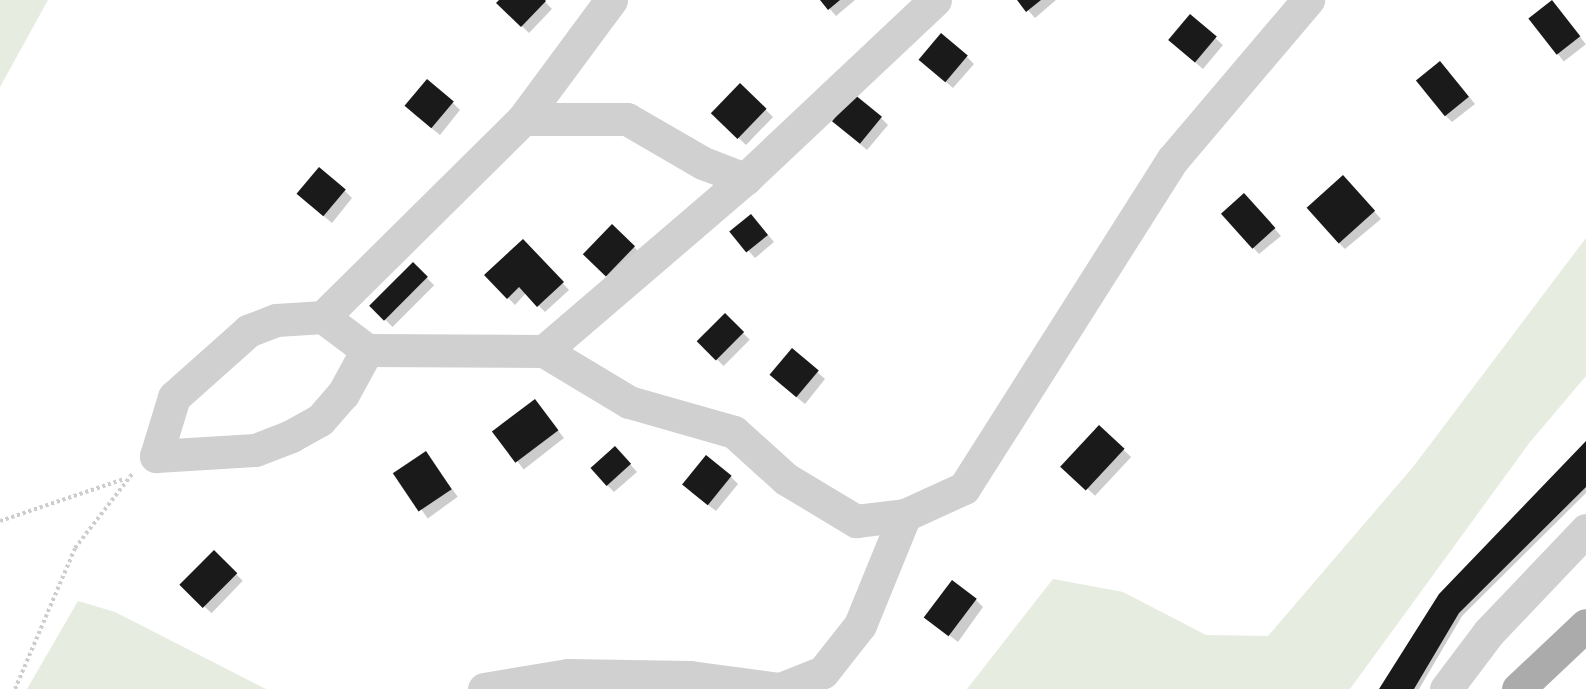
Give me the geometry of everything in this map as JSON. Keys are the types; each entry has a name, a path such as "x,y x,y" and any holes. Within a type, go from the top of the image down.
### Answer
{"main road":[{"path":"1518,689 1586,625"}],"street":[{"path":"323,317 523,119 611,0"},
{"path":"544,351 745,179 935,0"},
{"path":"367,350 343,394 320,420 291,436 255,450 156,456 174,397 248,331 276,320 323,317 367,350 544,351 628,402 734,432 786,479 856,521 905,515 964,488 1173,159 1308,0"},
{"path":"523,119 627,119 703,163 745,179"},
{"path":"484,689 568,675 690,677 780,689 823,672 860,625 905,515"},
{"path":"1446,689 1489,632 1586,530"}],"path":[{"path":"0,521 125,479 75,548 15,689"}],"shaded area":[{"path":"0,0 48,0 0,87"},
{"path":"1586,238 1586,376 1530,442 1350,689 967,689 1053,579 1123,592 1206,635 1268,636 1413,467"},
{"path":"78,601 115,612 266,689 27,689"}],"building":[{"path":"499,0 546,1 521,27 496,3"},
{"path":"820,0 840,0 828,10"},
{"path":"1017,0 1041,0 1026,12"},
{"path":"1552,0 1580,36 1557,55 1528,18"},
{"path":"1190,14 1217,36 1195,63 1168,40"},
{"path":"941,33 968,55 945,82 919,60"},
{"path":"1440,61 1469,97 1445,116 1416,81"},
{"path":"427,79 454,101 431,128 405,106"},
{"path":"740,83 767,109 737,139 711,113"},
{"path":"854,94 882,117 860,144 832,121"},
{"path":"319,167 346,189 323,216 297,194"},
{"path":"1343,175 1375,211 1339,243 1307,208"},
{"path":"1244,193 1275,228 1252,249 1221,214"},
{"path":"751,214 768,235 746,253 729,232"},
{"path":"612,224 635,246 606,276 583,254"},
{"path":"523,239 564,282 537,307 519,287 507,299 484,275"},
{"path":"413,262 428,277 384,321 369,306"},
{"path":"725,313 744,332 716,360 697,341"},
{"path":"792,348 819,370 796,397 770,375"},
{"path":"535,399 558,430 515,463 492,431"},
{"path":"1099,425 1125,449 1086,491 1060,467"},
{"path":"1586,441 1586,487 1459,613 1414,689 1379,689 1439,594"},
{"path":"615,446 631,464 607,486 590,468"},
{"path":"426,451 452,489 419,512 393,473"},
{"path":"706,455 732,476 708,505 682,485"},
{"path":"214,550 237,573 203,608 179,585"},
{"path":"952,580 977,599 948,636 924,618"}]}
